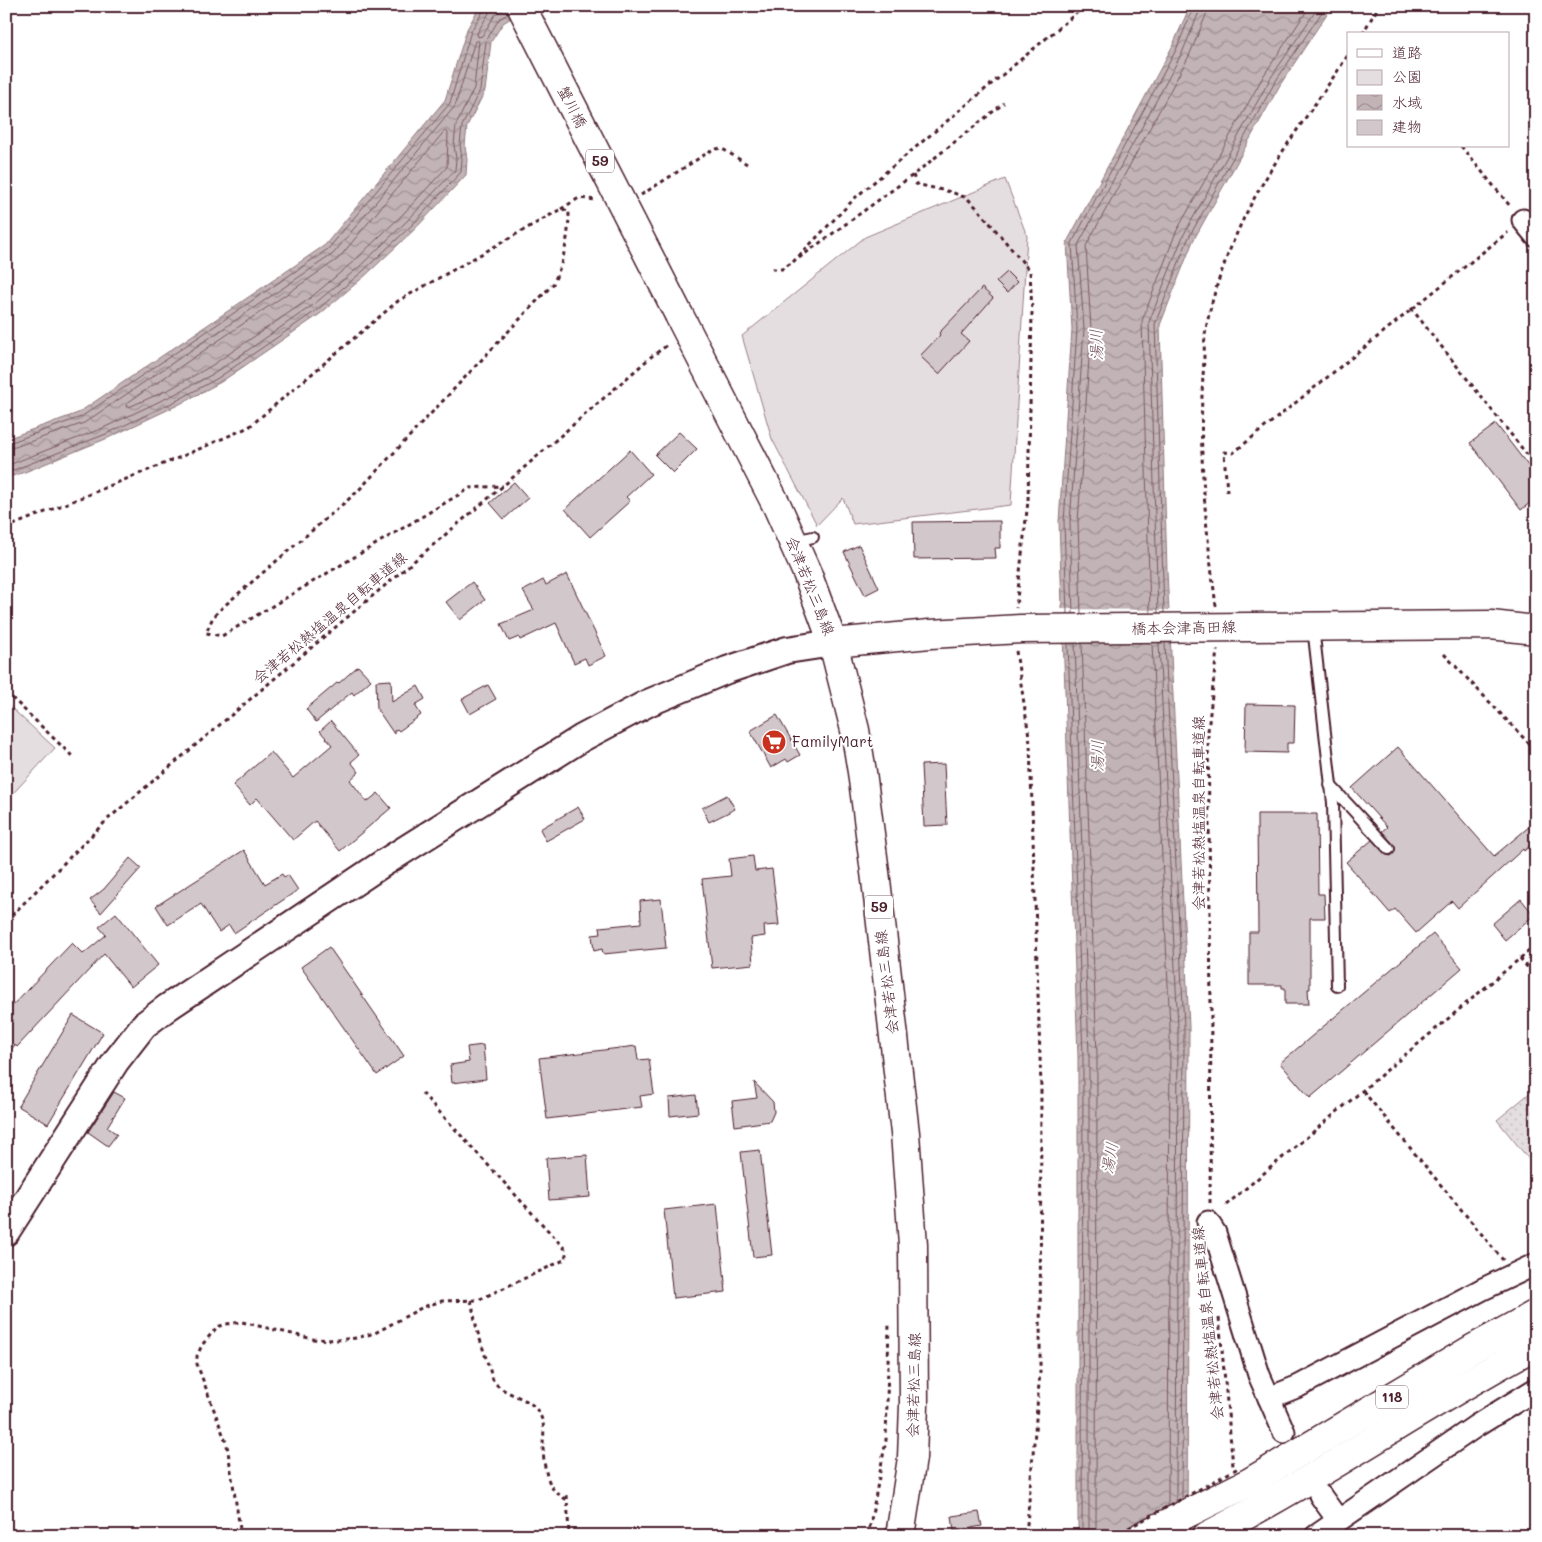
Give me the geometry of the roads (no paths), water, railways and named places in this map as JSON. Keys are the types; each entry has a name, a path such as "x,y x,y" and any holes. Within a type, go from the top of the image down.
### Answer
{"main road":[{"name":"蟹川橋","path":"521,6 678,327"},
{"name":"会津若松三島線","path":"678,327 764,480 803,539 810,581 833,643 850,704 862,772 904,1124 913,1245 915,1301 914,1422 912,1458 900,1536"},
{"name":"橋本会津高田線","path":"833,643 930,634 1017,630 1491,625 1536,630"},
{"name":"118","path":"1142,1536 1240,1477 1536,1314"},
{"name":"118","path":"1207,1536 1263,1506 1486,1372 1536,1345"}],"street":[{"path":"6,1232 116,1061 144,1025 168,1007 382,864 582,738 648,703 694,682 788,650 833,643"},
{"path":"1208,1222 1215,1233 1259,1375 1284,1432"},
{"path":"1269,1398 1299,1386 1474,1293 1536,1264"},
{"path":"1316,1536 1476,1426 1532,1399"},
{"path":"1320,1495 1338,1520"}],"lane":[{"path":"1313,626 1333,803 1337,986"},
{"path":"1330,785 1389,849"}],"water":[{"path":"480,6 531,6 503,23 491,42 485,91 467,126 465,146 467,159 466,175 416,228 366,275 320,314 221,382 178,405 108,438 6,478 6,439 78,413 325,245 445,100 467,29"},
{"name":"湯川","path":"1190,6 1332,6 1280,85 1193,241 1160,325 1167,571 1189,1027 1187,1536 1078,1536 1078,1056 1059,522 1072,329 1067,242 1172,47"}],"place":[{"name":"FamilyMart","path":"774,742"}]}
